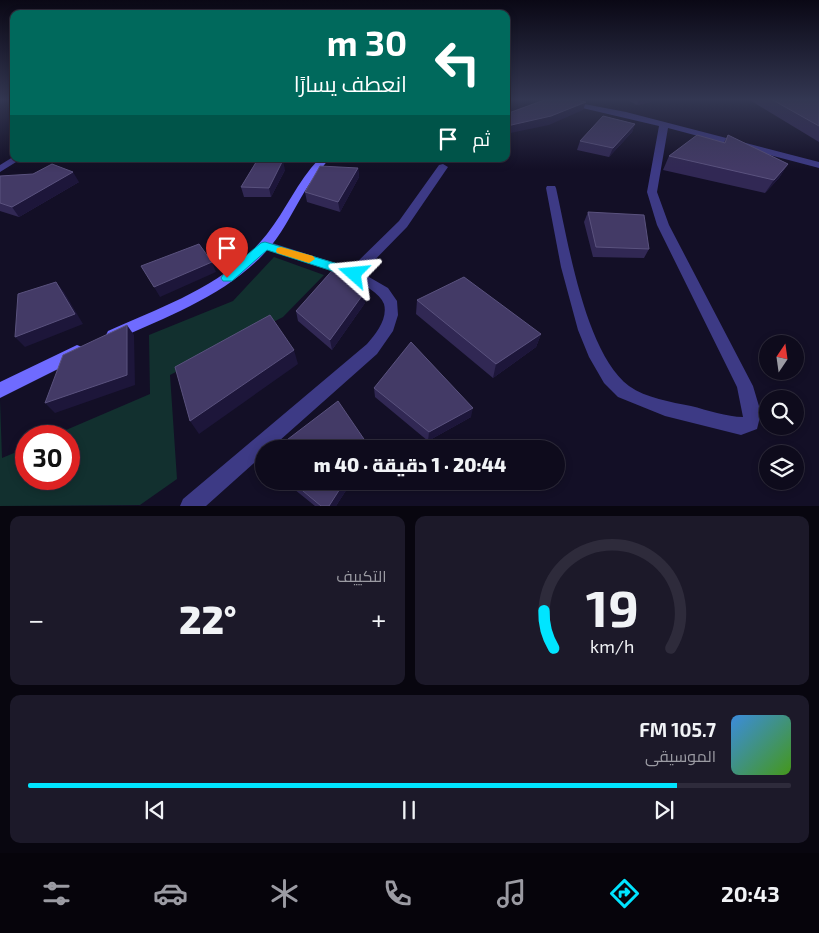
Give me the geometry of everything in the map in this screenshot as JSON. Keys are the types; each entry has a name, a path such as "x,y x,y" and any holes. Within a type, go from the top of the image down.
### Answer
{"street":[{"path":"653,123 819,165"},
{"path":"551,188 583,326 592,350 606,375 622,391 642,401 741,426 751,424 752,413 745,386 663,225 656,207 652,192 664,125"},
{"path":"0,169 11,162"},
{"path":"0,390 192,298 220,282 249,261 265,245 296,193 322,162"},
{"path":"354,274 403,224 443,167"},
{"path":"190,506 372,349 382,337 390,321 390,300 380,288 354,274 265,245"}],"green space":[{"path":"274,257 324,275 283,317 170,375 177,479 140,505 0,506 0,400 2,458 15,453 15,490 80,490 80,425 78,425 150,394 149,335 233,301"}],"building":[{"path":"510,123 522,123 510,125"},
{"path":"597,123 635,124 613,148 580,141"},
{"path":"697,135 725,143 728,135 788,164 774,180 669,156"},
{"path":"256,162 282,162 269,188 241,187"},
{"path":"52,164 73,172 12,207 0,203 0,176 33,174"},
{"path":"320,166 358,168 338,202 305,192"},
{"path":"588,212 644,215 649,249 596,247"},
{"path":"199,244 212,262 154,287 141,266"},
{"path":"337,265 364,293 330,340 296,311"},
{"path":"464,277 541,334 496,364 417,300"},
{"path":"56,282 75,314 15,337 18,294"},
{"path":"270,315 294,350 190,421 175,367"},
{"path":"127,325 127,375 45,403 63,355"},
{"path":"411,342 473,408 429,432 374,388"},
{"path":"338,401 365,440 287,440"},
{"path":"302,490 339,490 329,506 321,506"}],"slow traffic":[{"path":"281,251 309,259"}],"route":[{"path":"227,278 249,261 265,245 354,274"}]}
